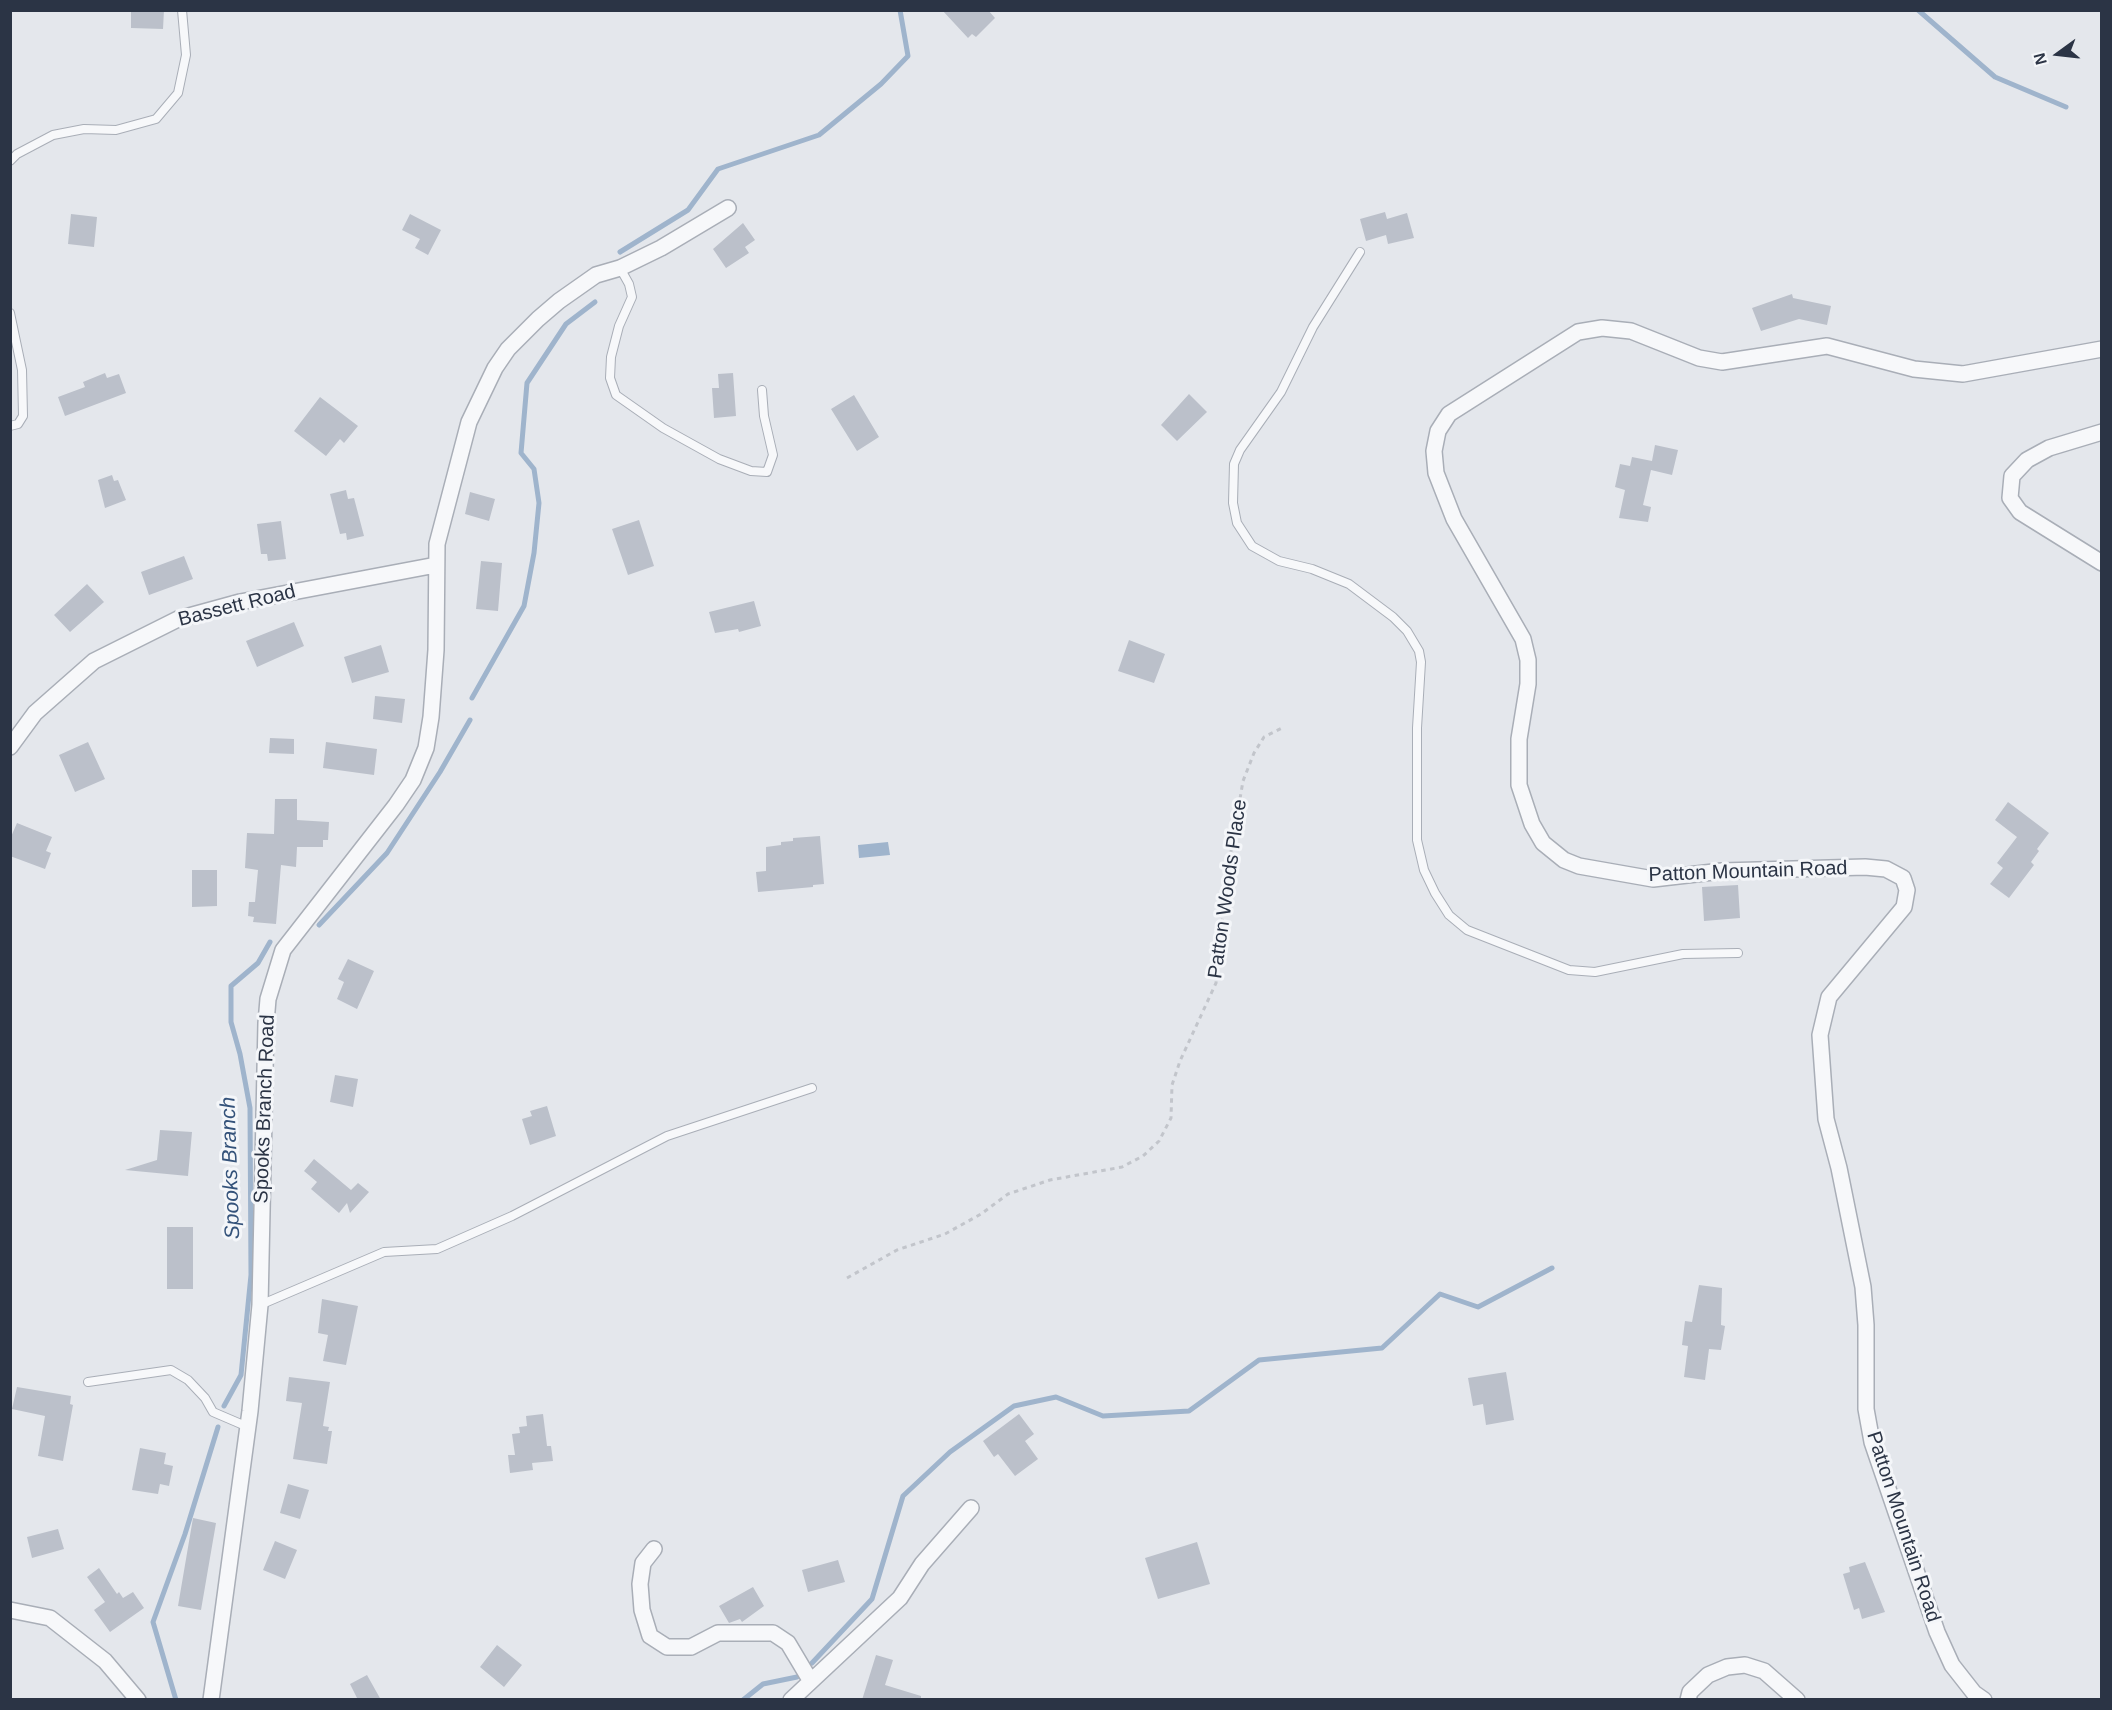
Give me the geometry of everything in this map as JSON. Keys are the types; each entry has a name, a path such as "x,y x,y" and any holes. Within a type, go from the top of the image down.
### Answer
{"street":[{"name":"Spooks Branch Road","path":"211,1700 248,1427 260,1305 268,999 283,950 396,805 413,780 426,748 431,717 436,650 437,544 455,470 470,422 495,368 508,349 559,301 596,274 620,268 661,248 728,208"},
{"name":"Patton Mountain Road","path":"1984,1700 1974,1692 1952,1665 1938,1632 1872,1442 1866,1410 1866,1325 1863,1287 1839,1168 1826,1119 1820,1035 1829,997 1904,907 1907,890 1903,878 1886,869 1865,867 1722,871 1653,879 1579,866 1564,860 1543,843 1532,825 1519,785 1519,739 1528,684 1528,660 1523,639 1454,519 1436,473 1434,451 1438,431 1449,414 1578,332 1602,328 1631,331 1699,358 1722,362 1827,346 1914,369 1963,374 2102,349"},
{"path":"2102,432 2049,448 2027,460 2012,476 2010,498 2020,512 2102,563"},
{"name":"Bassett Road","path":"10,747 35,713 94,661 178,619 240,602 436,565"},
{"path":"790,1700 900,1598 922,1564 971,1508"},
{"path":"654,1549 643,1563 640,1584 642,1611 650,1636 667,1647 691,1647 718,1633 773,1633 788,1643 810,1680"},
{"path":"10,1610 50,1618 105,1661 138,1700"},
{"path":"1688,1700 1690,1692 1708,1675 1726,1667 1745,1665 1764,1671 1797,1700"}],"lane":[{"path":"10,161 17,154 53,135 84,129 116,130 156,119 178,93 186,56 182,10"},
{"path":"1360,252 1313,327 1281,392 1240,450 1233,475 1234,513 1240,530 1252,546 1280,561 1312,568 1349,584 1393,617 1407,631 1419,651 1421,662 1417,728 1417,840 1424,870 1435,893 1449,915 1467,930 1569,970 1595,972 1683,954 1738,953"},
{"path":"620,268 629,284 632,297 619,326 611,357 610,378 616,395 663,429 719,459 751,471 767,472 773,455 764,416 762,390"},
{"path":"10,313 22,370 23,416 18,424 10,426"},
{"path":"260,1305 384,1252 437,1249 512,1216 667,1136 812,1088"},
{"path":"88,1382 171,1370 188,1380 205,1398 213,1412 248,1427"}],"path":[{"name":"Patton Woods Place","path":"847,1278 897,1250 945,1234 981,1215 1008,1194 1050,1180 1122,1167 1143,1156 1159,1141 1171,1118 1172,1085 1216,983 1227,875 1243,781 1254,753 1264,736 1282,728"}],"water":[{"path":"888,842 890,855 859,858 858,845"}],"building":[{"path":"131,10 164,10 163,29 131,28"},
{"path":"942,10 988,10 995,18 976,37 972,34 968,38"},
{"path":"1385,212 1387,219 1407,213 1414,238 1388,244 1386,235 1366,241 1360,219"},
{"path":"71,214 97,217 94,247 68,244"},
{"path":"410,214 441,230 428,255 415,248 420,239 402,230"},
{"path":"743,223 755,240 745,247 749,253 726,268 713,249"},
{"path":"1792,294 1793,298 1831,306 1827,325 1799,319 1761,331 1752,308"},
{"path":"105,373 107,378 119,374 126,393 65,416 58,397 85,387 83,382"},
{"path":"733,373 736,416 714,418 712,388 719,388 718,374"},
{"path":"1189,394 1207,412 1177,441 1161,425"},
{"path":"854,395 879,437 857,451 831,409"},
{"path":"320,397 358,426 344,443 340,439 326,456 294,431"},
{"path":"1655,445 1678,450 1672,475 1651,470 1643,505 1651,507 1648,522 1619,518 1625,490 1615,487 1620,464 1630,466 1632,457 1652,461"},
{"path":"112,475 114,481 118,480 126,500 105,508 98,480"},
{"path":"346,490 348,499 354,498 364,536 347,540 346,533 340,534 330,494"},
{"path":"470,492 495,499 489,521 465,514"},
{"path":"639,520 654,566 628,575 612,529"},
{"path":"281,521 286,559 268,561 267,554 261,554 257,524"},
{"path":"184,556 193,579 149,595 141,572"},
{"path":"481,561 502,563 498,611 476,609"},
{"path":"87,584 104,602 70,632 54,615"},
{"path":"754,601 761,626 739,632 738,629 715,633 709,612"},
{"path":"294,622 304,646 257,667 246,641"},
{"path":"1129,640 1165,654 1154,683 1118,671"},
{"path":"381,645 389,672 352,683 344,657"},
{"path":"375,696 405,699 402,723 373,719"},
{"path":"270,738 294,739 294,754 269,753"},
{"path":"88,742 105,779 75,792 59,755"},
{"path":"326,742 377,749 374,775 323,768"},
{"path":"275,799 297,799 297,820 329,822 328,840 323,840 323,847 297,847 296,867 281,865 276,924 253,922 254,917 248,916 249,902 255,902 258,870 245,868 247,833 274,834"},
{"path":"2008,802 2049,833 2037,849 2039,851 2031,862 2034,865 2009,898 1990,884 2003,868 1997,863 2017,837 1995,820"},
{"path":"17,823 52,837 46,851 51,853 45,869 10,856 10,839"},
{"path":"820,836 824,884 758,892 756,872 766,871 766,847 793,841 793,838"},
{"path":"192,870 217,870 217,906 192,907"},
{"path":"1738,885 1740,918 1704,921 1702,887"},
{"path":"348,959 374,971 357,1009 337,999 344,982 338,979"},
{"path":"335,1075 358,1079 353,1107 330,1102"},
{"path":"547,1106 556,1136 530,1145 522,1119 532,1116 530,1111"},
{"path":"160,1130 192,1132 188,1176 125,1170 157,1160"},
{"path":"314,1159 351,1190 358,1183 369,1192 350,1213 347,1203 339,1213 311,1189 317,1182 304,1171"},
{"path":"167,1227 193,1227 193,1289 167,1289"},
{"path":"1699,1285 1722,1288 1721,1325 1725,1326 1721,1350 1709,1349 1705,1380 1684,1377 1688,1346 1682,1345 1685,1321 1692,1322"},
{"path":"322,1299 358,1306 346,1365 323,1361 328,1335 318,1333"},
{"path":"1506,1372 1514,1420 1486,1425 1483,1404 1473,1406 1468,1378"},
{"path":"289,1377 330,1382 323,1426 329,1427 328,1431 332,1431 327,1464 293,1459 302,1403 286,1401"},
{"path":"17,1387 71,1396 70,1404 73,1405 63,1461 38,1456 45,1416 12,1409"},
{"path":"543,1414 547,1446 551,1446 553,1461 532,1463 533,1470 510,1473 508,1455 515,1455 512,1434 520,1433 519,1427 527,1426 526,1416"},
{"path":"1019,1414 1034,1434 1025,1441 1038,1459 1015,1476 998,1454 994,1457 983,1441"},
{"path":"140,1448 166,1453 164,1464 173,1466 169,1486 160,1484 158,1494 132,1490"},
{"path":"288,1484 309,1490 300,1519 280,1513"},
{"path":"193,1518 216,1523 201,1610 178,1606"},
{"path":"58,1529 64,1549 32,1558 27,1537"},
{"path":"275,1541 297,1550 285,1579 263,1570"},
{"path":"1197,1542 1210,1584 1158,1599 1145,1558"},
{"path":"838,1560 845,1582 808,1592 802,1570"},
{"path":"1865,1562 1885,1612 1862,1619 1859,1608 1854,1610 1843,1574 1850,1572 1849,1567"},
{"path":"99,1568 117,1594 119,1592 123,1598 133,1592 144,1608 110,1632 94,1610 105,1602 87,1577"},
{"path":"753,1587 764,1606 742,1622 740,1619 729,1623 719,1606"},
{"path":"497,1645 522,1665 504,1687 480,1667"},
{"path":"876,1655 893,1660 885,1685 921,1696 921,1700 862,1700"},
{"path":"367,1675 381,1700 358,1700 350,1684"}],"waterway":[{"name":"Spooks Branch","path":"620,252 688,210 718,169 819,135 881,84 908,56 900,10"},
{"name":"Spooks Branch","path":"1918,10 1995,77 2066,107"},
{"name":"Spooks Branch","path":"472,698 524,606 534,553 539,503 534,469 521,453 527,383 566,324 595,302"},
{"name":"Spooks Branch","path":"319,925 387,853 440,772 470,720"},
{"name":"Spooks Branch","path":"224,1406 241,1375 251,1275 250,1108 240,1054 231,1022 231,986 258,963 270,942"},
{"path":"812,1663 872,1599 903,1496 950,1452 1014,1406 1056,1397 1103,1416 1189,1411 1259,1360 1382,1348 1440,1294 1478,1307 1552,1268"},
{"name":"Spooks Branch","path":"176,1700 153,1622 185,1534 218,1427"},
{"path":"743,1700 763,1684 797,1677"}]}
